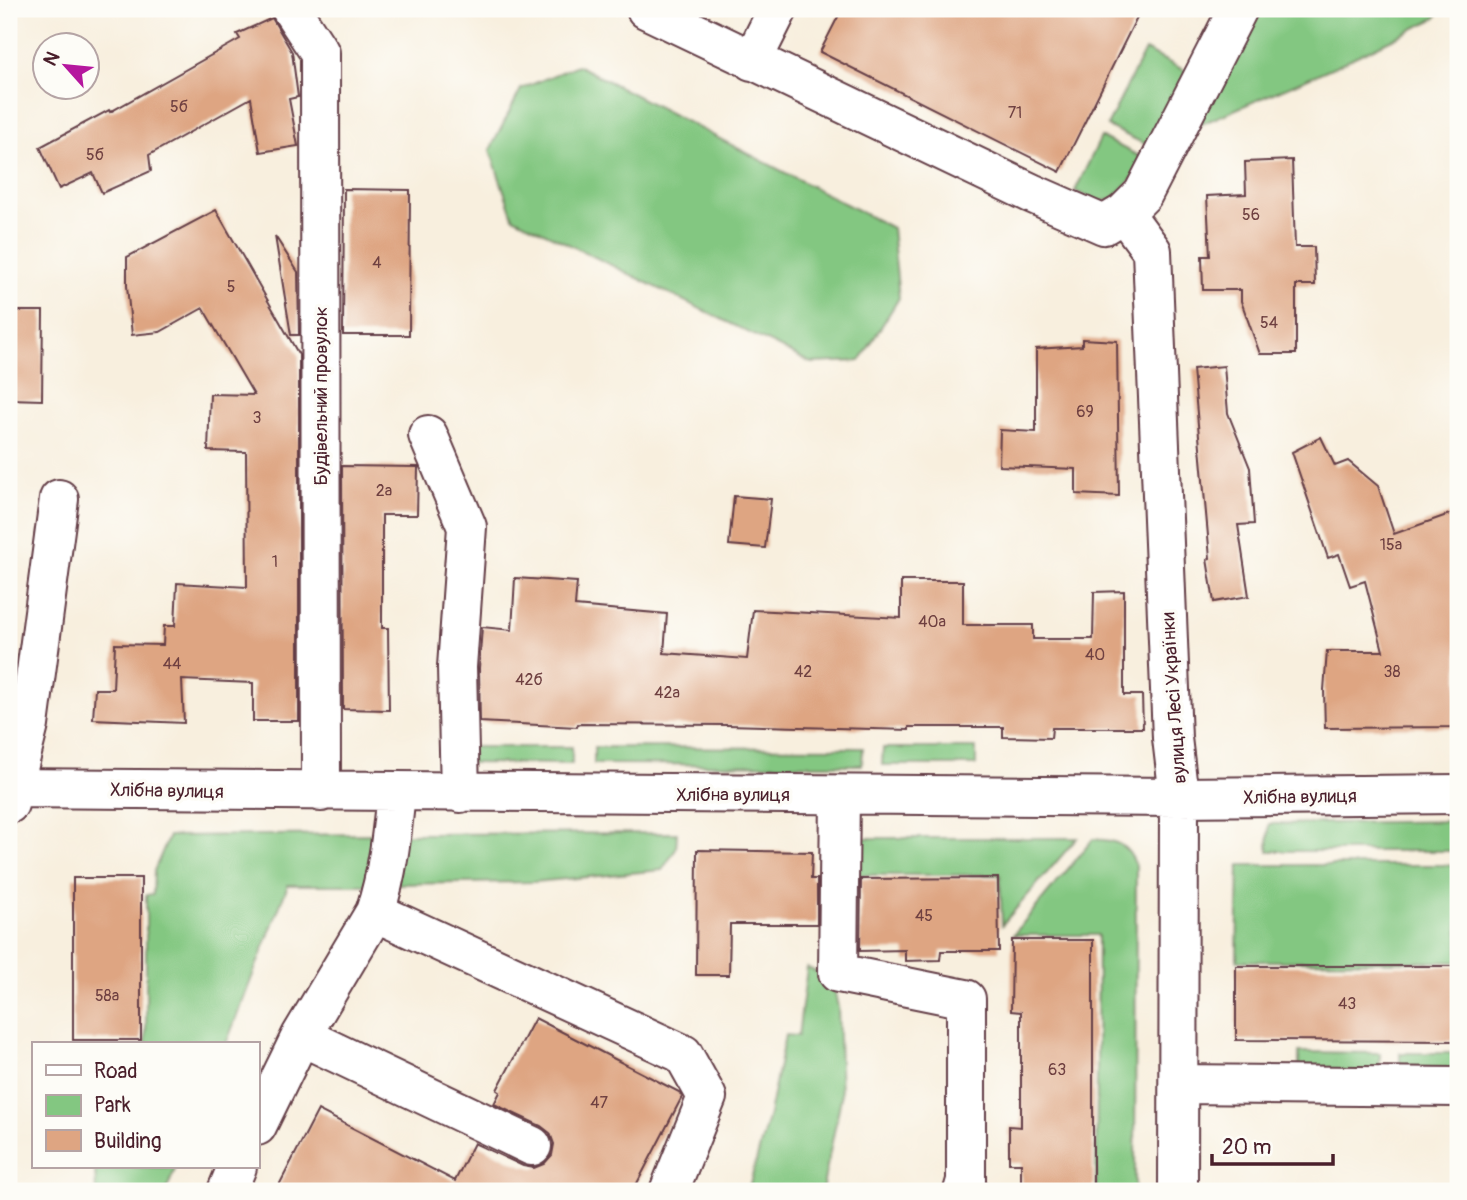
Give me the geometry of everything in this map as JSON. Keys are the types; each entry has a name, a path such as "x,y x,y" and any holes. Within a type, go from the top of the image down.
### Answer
{"street":[{"path":"291,9 320,52"},
{"name":"Будівельний провулок","path":"321,792 320,52 325,9"},
{"path":"646,9 1031,193 1104,225 1125,213 1143,194 1238,9"},
{"path":"752,61 778,9"},
{"name":"вулиця Лесі Українки","path":"1125,213 1152,251 1172,738 1179,797 1178,1191"},
{"path":"428,435 467,527 457,667 460,793"},
{"path":"10,793 29,725 59,499"},
{"name":"Хлібна вулиця","path":"10,793 1179,797 1458,794"},
{"path":"259,1122 301,1036 375,912 388,855 396,793"},
{"path":"840,795 838,973 966,999 964,1191"},
{"path":"375,912 683,1054 707,1097 669,1191"},
{"path":"301,1036 532,1146"},
{"path":"1180,1084 1458,1087"},
{"path":"227,1191 237,1168"}],"green space":[{"path":"1251,9 1439,9 1436,18 1336,66 1188,130"},
{"path":"1145,50 1193,75 1155,149 1107,126"},
{"path":"577,65 892,228 899,298 860,361 811,363 513,217 490,150 521,89"},
{"path":"1101,137 1149,161 1113,199 1099,202 1075,191"},
{"path":"469,747 572,747 572,764 469,763"},
{"path":"594,747 863,748 862,765 594,764"},
{"path":"883,748 976,748 976,765 882,765"},
{"path":"1458,821 1458,851 1268,851 1269,824"},
{"path":"677,833 676,849 662,870 534,882 395,884 404,834"},
{"path":"379,834 372,885 288,885 227,1042 146,1042 146,895 153,894 154,871 169,836"},
{"path":"850,838 1077,838 1002,925 1000,875 849,875"},
{"path":"1093,839 1108,841 1125,848 1136,866 1135,1191 1096,1191 1098,935 1013,935"},
{"path":"1239,865 1458,865 1458,962 1237,961"},
{"path":"807,968 827,976 834,988 838,1007 841,1098 822,1191 748,1191 769,1114 785,1035 798,1036"},
{"path":"1299,1052 1380,1053 1379,1076 1299,1076"},
{"path":"1400,1053 1458,1053 1458,1078 1400,1077"},
{"path":"95,1168 176,1168 166,1191 96,1191"}],"building":[{"path":"842,9 1141,9 1060,172 820,52"},
{"path":"272,18 292,52 298,97 289,99 298,146 260,152 251,98 149,155 151,171 102,193 93,173 59,189 40,147 109,110 110,112 240,39 237,34"},
{"path":"1292,160 1295,247 1314,247 1315,285 1296,285 1296,354 1260,354 1241,301 1241,290 1203,290 1202,256 1210,256 1207,196 1246,194 1245,162"},
{"path":"344,189 410,190 409,335 343,335"},
{"path":"216,210 299,355 299,721 253,721 253,683 182,680 184,723 93,719 95,689 113,689 115,644 163,645 164,626 175,626 177,583 247,587 246,452 208,451 210,394 254,395 203,308 160,332 132,335 127,286 127,257"},
{"path":"275,236 298,272 299,335 291,335"},
{"path":"9,311 43,311 42,400 9,399"},
{"path":"1082,339 1117,341 1119,496 1076,494 1076,469 999,466 1000,430 1036,432 1036,349 1082,346"},
{"path":"1224,366 1228,413 1250,468 1254,524 1238,525 1249,596 1214,602 1207,559 1210,558 1193,369"},
{"path":"1321,437 1335,466 1348,461 1378,486 1394,534 1458,511 1458,727 1325,728 1327,651 1383,651 1365,581 1350,586 1339,554 1328,558 1292,452"},
{"path":"342,466 418,467 417,515 382,515 382,628 388,628 389,710 343,709"},
{"path":"734,496 771,499 765,548 729,545"},
{"path":"515,578 577,582 575,606 667,614 664,653 747,659 753,610 901,618 901,581 963,581 963,625 1033,625 1033,639 1093,639 1094,592 1124,591 1124,695 1142,695 1143,728 1052,728 1051,738 1003,737 1003,727 909,727 909,730 578,724 577,727 480,722 479,668 482,627 512,630"},
{"path":"697,850 812,852 811,879 817,879 817,924 730,924 729,975 696,975"},
{"path":"73,878 141,878 141,1040 73,1040"},
{"path":"998,878 999,951 941,951 940,960 905,961 905,950 860,951 861,879"},
{"path":"1012,940 1093,940 1093,1191 1021,1191 1021,1163 1009,1163 1009,1126 1021,1127 1021,1012 1011,1011"},
{"path":"1236,966 1458,966 1458,1041 1236,1040"},
{"path":"535,1018 679,1092 682,1097 633,1191 276,1191 318,1110 455,1181 474,1143 523,1166 534,1168 544,1164 552,1155 554,1144 550,1133 494,1104 500,1092 497,1090"}]}
